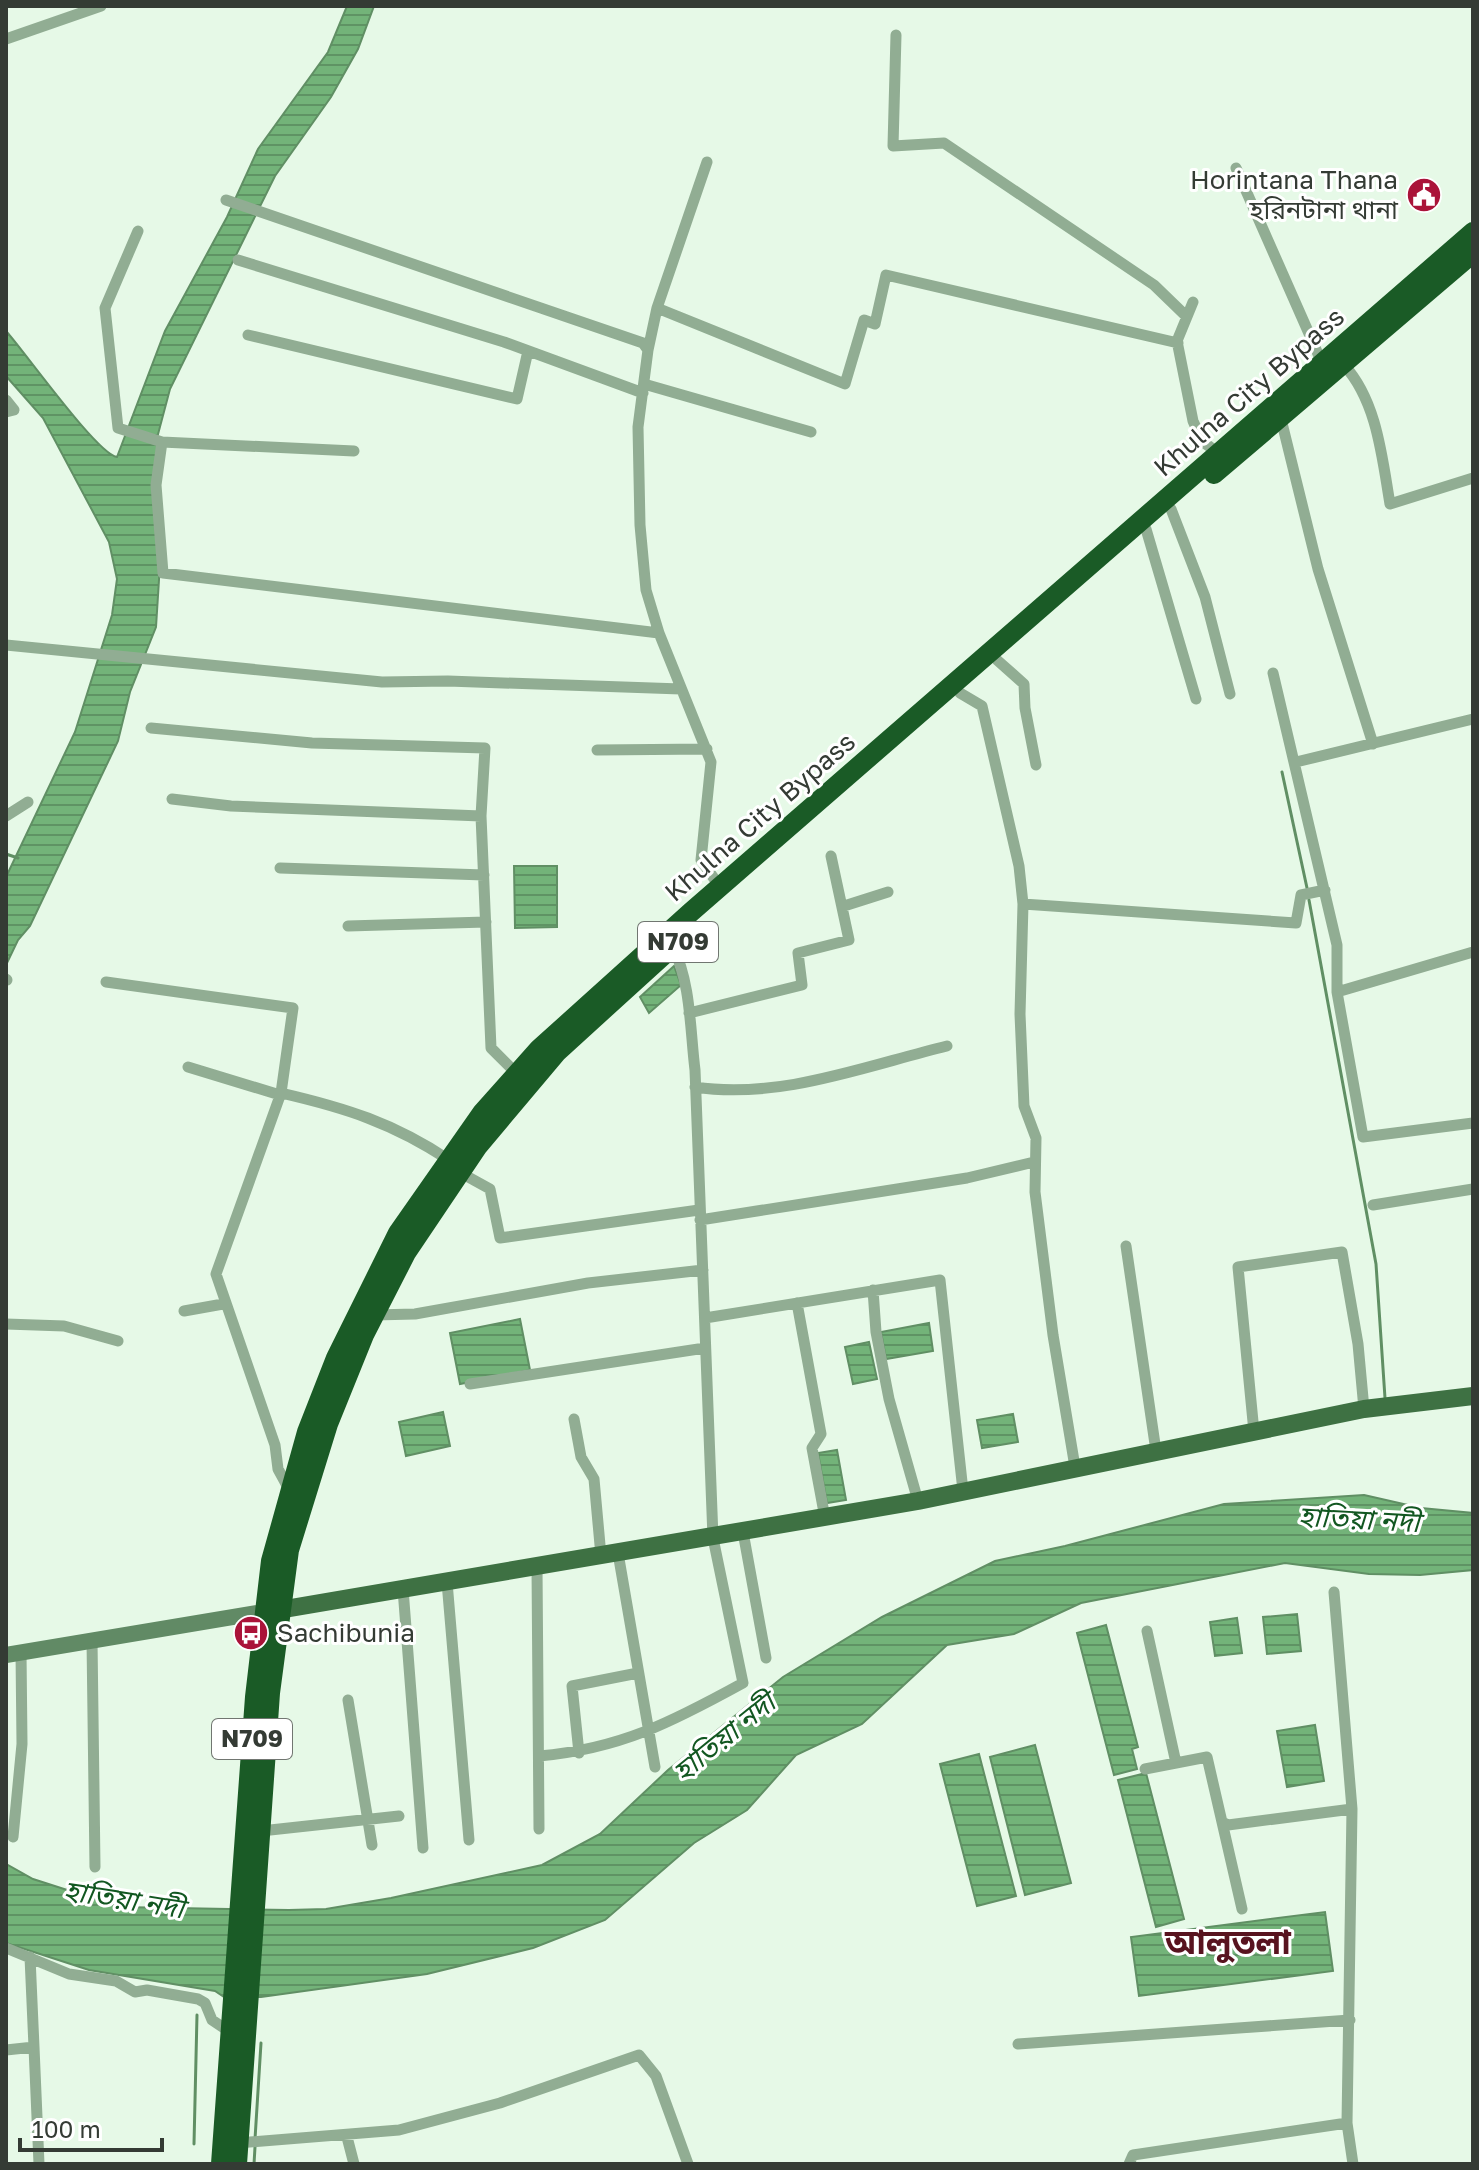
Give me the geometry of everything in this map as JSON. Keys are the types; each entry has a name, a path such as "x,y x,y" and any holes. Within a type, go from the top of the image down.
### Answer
{"highway":[{"name":"Khulna City Bypass","path":"251,1865 272,1611 328,1424 374,1315 406,1253 455,1166 517,1074 601,992 720,887 1473,232"},
{"name":"Khulna City Bypass","path":"251,1865 261,1831 270,1693 271,1561 307,1432 336,1358 398,1233 557,1052 1146,529 1281,419 1473,253"},
{"name":"N709","path":"221,2164 237,2030 251,1865"},
{"name":"N709","path":"237,2030 237,2154"}],"main road":[{"path":"272,1611 918,1501 1364,1409 1473,1396"}],"street":[{"path":"6,39 101,6"},
{"path":"896,35 893,146 944,143 1154,285 1186,316"},
{"path":"707,162 657,308 638,427 640,525 646,590 659,633 707,749 711,772 701,860 720,887"},
{"path":"1236,168 1322,363"},
{"path":"229,201 627,335 643,343 648,350"},
{"path":"138,231 105,308 118,428 160,442 354,451"},
{"path":"238,260 644,388 811,432"},
{"path":"657,308 845,384 864,320 875,324 886,275 1178,343"},
{"path":"1193,302 1178,343 1193,421 1202,441 1218,453"},
{"path":"248,335 517,399 528,351"},
{"path":"1344,365 1354,375 1369,406 1390,504 1473,478"},
{"path":"6,400 14,410 6,412"},
{"path":"1281,419 1318,569 1373,744"},
{"path":"160,442 156,485 163,573 659,633"},
{"path":"1171,509 1205,597 1230,694"},
{"path":"1146,529 1196,699"},
{"path":"6,645 153,662 382,682 448,681 681,689"},
{"path":"997,660 1024,684 1036,765"},
{"path":"1273,673 1337,945 1337,992 1363,1137 1473,1123"},
{"path":"960,693 982,706 1019,866 1023,904 1020,1014 1024,1106 1036,1138 1034,1162 1053,1335 1075,1467"},
{"path":"1296,762 1473,719"},
{"path":"151,728 312,743 485,748 481,816 491,1048 517,1074"},
{"path":"597,750 707,749"},
{"path":"172,799 231,806 481,816"},
{"path":"6,816 28,802"},
{"path":"689,1013 802,985 798,953 851,937 831,856"},
{"path":"280,868 484,875"},
{"path":"1023,904 1296,923 1301,895 1325,890"},
{"path":"844,906 888,892"},
{"path":"348,926 486,922"},
{"path":"539,1756 579,1753 648,1733 743,1683 713,1538 695,1087 689,1013 680,960 673,947"},
{"path":"1337,992 1473,952"},
{"path":"106,982 293,1008 281,1094 216,1266 216,1284 236,1328 275,1445 278,1469 290,1491"},
{"path":"695,1087 732,1092 791,1085 947,1046"},
{"path":"188,1067 281,1094 339,1106 383,1121 490,1189 500,1238 801,1206 922,1182 967,1178 1034,1162"},
{"path":"1373,1205 1473,1189"},
{"path":"1126,1246 1156,1451"},
{"path":"1254,1432 1238,1267 1342,1252 1358,1344 1364,1409"},
{"path":"374,1315 415,1314 588,1283 703,1270"},
{"path":"705,1318 940,1280 963,1491"},
{"path":"873,1290 876,1332 889,1399 918,1501"},
{"path":"797,1303 821,1434 812,1448 825,1518"},
{"path":"184,1311 223,1304"},
{"path":"6,1324 64,1326 118,1341"},
{"path":"470,1384 705,1348"},
{"path":"574,1419 581,1457 594,1479 638,1673 655,1767"},
{"path":"743,1532 766,1658"},
{"path":"537,1567 539,1829"},
{"path":"447,1582 469,1840"},
{"path":"403,1589 423,1848"},
{"path":"1334,1592 1352,1809 1347,2123 1353,2164"},
{"path":"13,1837 22,1744 14,1653 272,1611"},
{"path":"1147,1631 1176,1763"},
{"path":"92,1640 95,1867"},
{"path":"579,1753 572,1686 638,1673"},
{"path":"348,1700 372,1845"},
{"path":"1145,1769 1207,1757 1242,1909"},
{"path":"1222,1822 1228,1825 1352,1809"},
{"path":"261,1831 399,1816"},
{"path":"6,1948 69,1974 116,1981 135,1992 147,1990 198,1999 205,2003 212,2020 237,2030"},
{"path":"30,1957 39,2164"},
{"path":"1018,2044 1350,2020"},
{"path":"6,2050 34,2047"},
{"path":"237,2154 399,2130 500,2103 639,2055 656,2076 688,2164"},
{"path":"1129,2164 1133,2155 1347,2123"},
{"path":"347,2137 354,2164"}],"water":[{"path":"347,6 374,6 358,49 331,97 275,176 170,389 157,438 160,564 156,627 130,692 118,741 30,926 18,940 6,965 6,877 75,732 112,615 117,579 109,542 43,418 6,376 6,331 78,421 107,452 117,457 165,331 227,217 258,149 328,52"},
{"path":"514,866 557,866 557,927 515,928"},
{"path":"674,966 681,985 649,1013 640,997"},
{"path":"520,1319 530,1370 460,1384 450,1333"},
{"path":"929,1323 933,1351 886,1359 881,1332"},
{"path":"869,1342 877,1379 853,1384 845,1347"},
{"path":"443,1412 450,1446 406,1456 399,1422"},
{"path":"1013,1414 1018,1442 982,1448 977,1420"},
{"path":"837,1450 846,1500 827,1503 818,1453"},
{"name":"হাতিয়া নদী","path":"1364,1495 1421,1508 1473,1513 1473,1570 1420,1575 1369,1574 1285,1563 1081,1603 1014,1634 947,1645 862,1724 796,1755 747,1810 694,1843 605,1920 533,1948 427,1974 261,1997 224,1997 215,1991 89,1970 6,1943 6,1864 33,1879 120,1907 289,1910 326,1909 391,1898 542,1865 600,1834 668,1770 783,1677 882,1617 995,1561 1224,1504"},
{"path":"1297,1614 1301,1651 1267,1654 1263,1617"},
{"path":"1237,1618 1242,1653 1215,1656 1210,1622"},
{"path":"1106,1625 1138,1747 1132,1749 1137,1769 1114,1775 1077,1633"},
{"path":"1315,1725 1324,1781 1287,1787 1277,1731"},
{"path":"1035,1745 1071,1883 1025,1895 990,1757"},
{"path":"979,1754 1016,1896 977,1906 940,1764"},
{"path":"1146,1773 1184,1919 1156,1927 1118,1780"},
{"path":"1325,1912 1333,1971 1139,1996 1131,1937"}],"waterway":[{"path":"1282,772 1307,888"},
{"path":"6,854 18,858"},
{"path":"1309,900 1376,1264 1385,1398"},
{"path":"194,2144 197,2015"},
{"path":"255,2139 261,2043"},
{"path":"254,2164 255,2147"}],"place":[{"name":"Horintana Thana হরিনটানা থানা","path":"1424,195"},
{"name":"Sachibunia","path":"251,1633"}],"district":[{"name":"আলুতলা","path":"1228,1942"}]}
